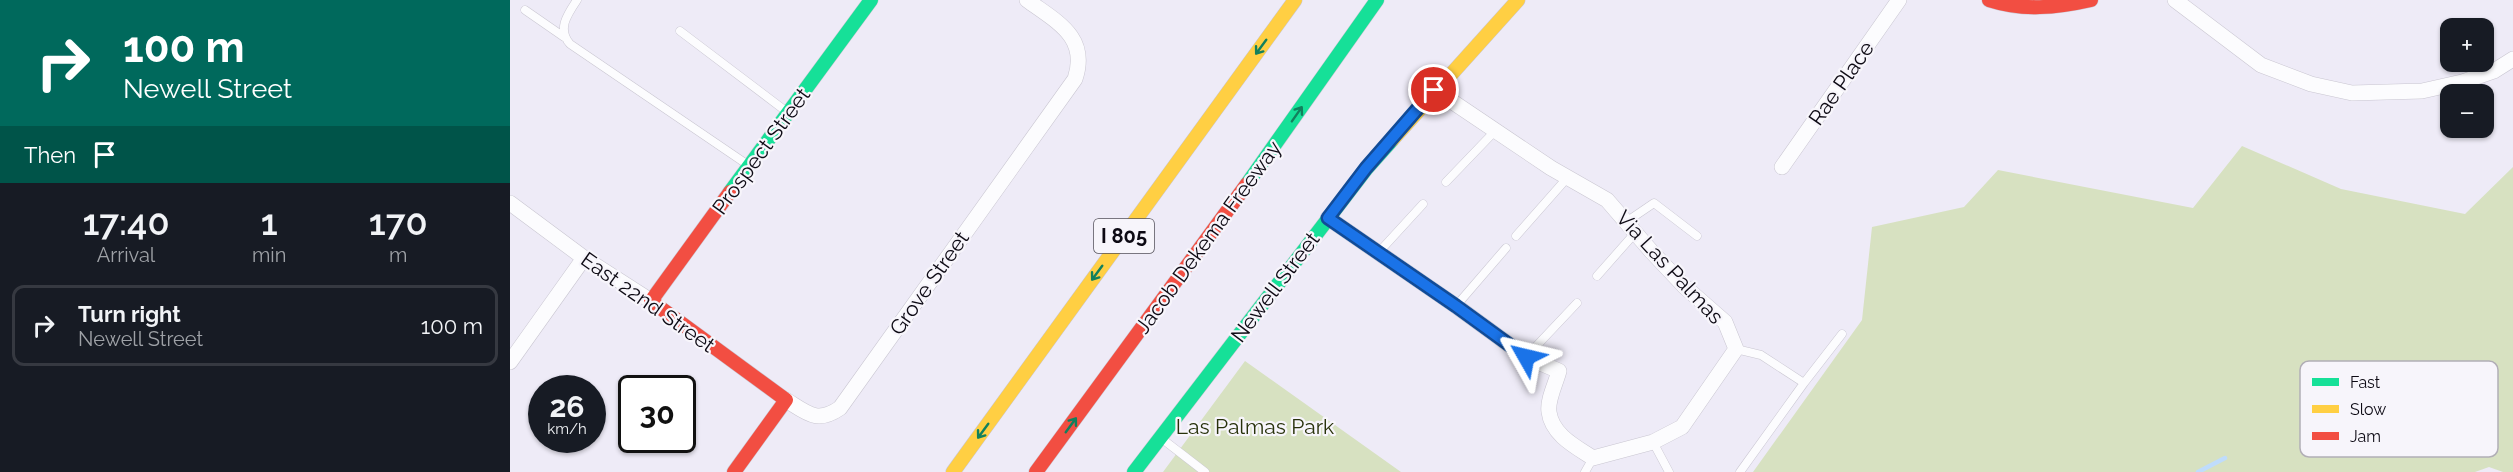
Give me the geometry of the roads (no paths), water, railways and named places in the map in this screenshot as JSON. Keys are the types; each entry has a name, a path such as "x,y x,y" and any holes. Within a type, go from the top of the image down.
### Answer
{"main road":[{"name":"Prospect Street","path":"651,301 871,0"},
{"name":"I 805","path":"953,472 1295,0"},
{"name":"Jacob Dekema Freeway","path":"1036,472 1261,165 1377,0"},
{"name":"Newell Street","path":"1134,472 1366,168 1434,90 1518,0"},
{"path":"1989,0 2004,6 2056,9 2091,0"},
{"name":"East 22nd Street","path":"651,301 786,400"},
{"path":"734,472 786,400"}],"street":[{"name":"Grove Street","path":"786,400 812,416 829,416 840,408 1075,79 1079,65 1079,51 1068,30 1027,0"},
{"name":"Rae Place","path":"1782,167 1899,0"},
{"path":"2175,0 2261,65 2311,84 2352,93 2422,91 2462,82 2494,71 2513,59"},
{"name":"Via Las Palmas","path":"1434,90 1495,131 1607,200 1685,287 1725,322 1736,349"},
{"name":"East 22nd Street","path":"510,203 584,258 651,301"},
{"path":"1328,218 1526,357 1559,371 1548,410 1552,422 1567,442 1593,458 1653,442 1682,427 1736,349"},
{"path":"510,362 584,258"}],"lane":[{"path":"564,37 565,19 577,0"},
{"path":"525,10 564,37 570,44 750,166"},
{"path":"681,31 788,113"},
{"path":"1446,182 1495,131"},
{"path":"1516,236 1568,177"},
{"path":"1597,276 1630,227 1654,202 1697,236"},
{"path":"1379,252 1423,204"},
{"path":"1456,306 1506,248"},
{"path":"1526,357 1577,303"},
{"path":"1740,472 1842,334"},
{"path":"1736,349 1761,355 1804,383"},
{"path":"1160,437 1205,472"},
{"path":"1653,442 1669,472"},
{"path":"1585,472 1593,458"}],"waterway":[{"path":"2198,472 2225,458"}],"park label":[{"name":"Las Palmas Park","path":"1255,426"}]}
